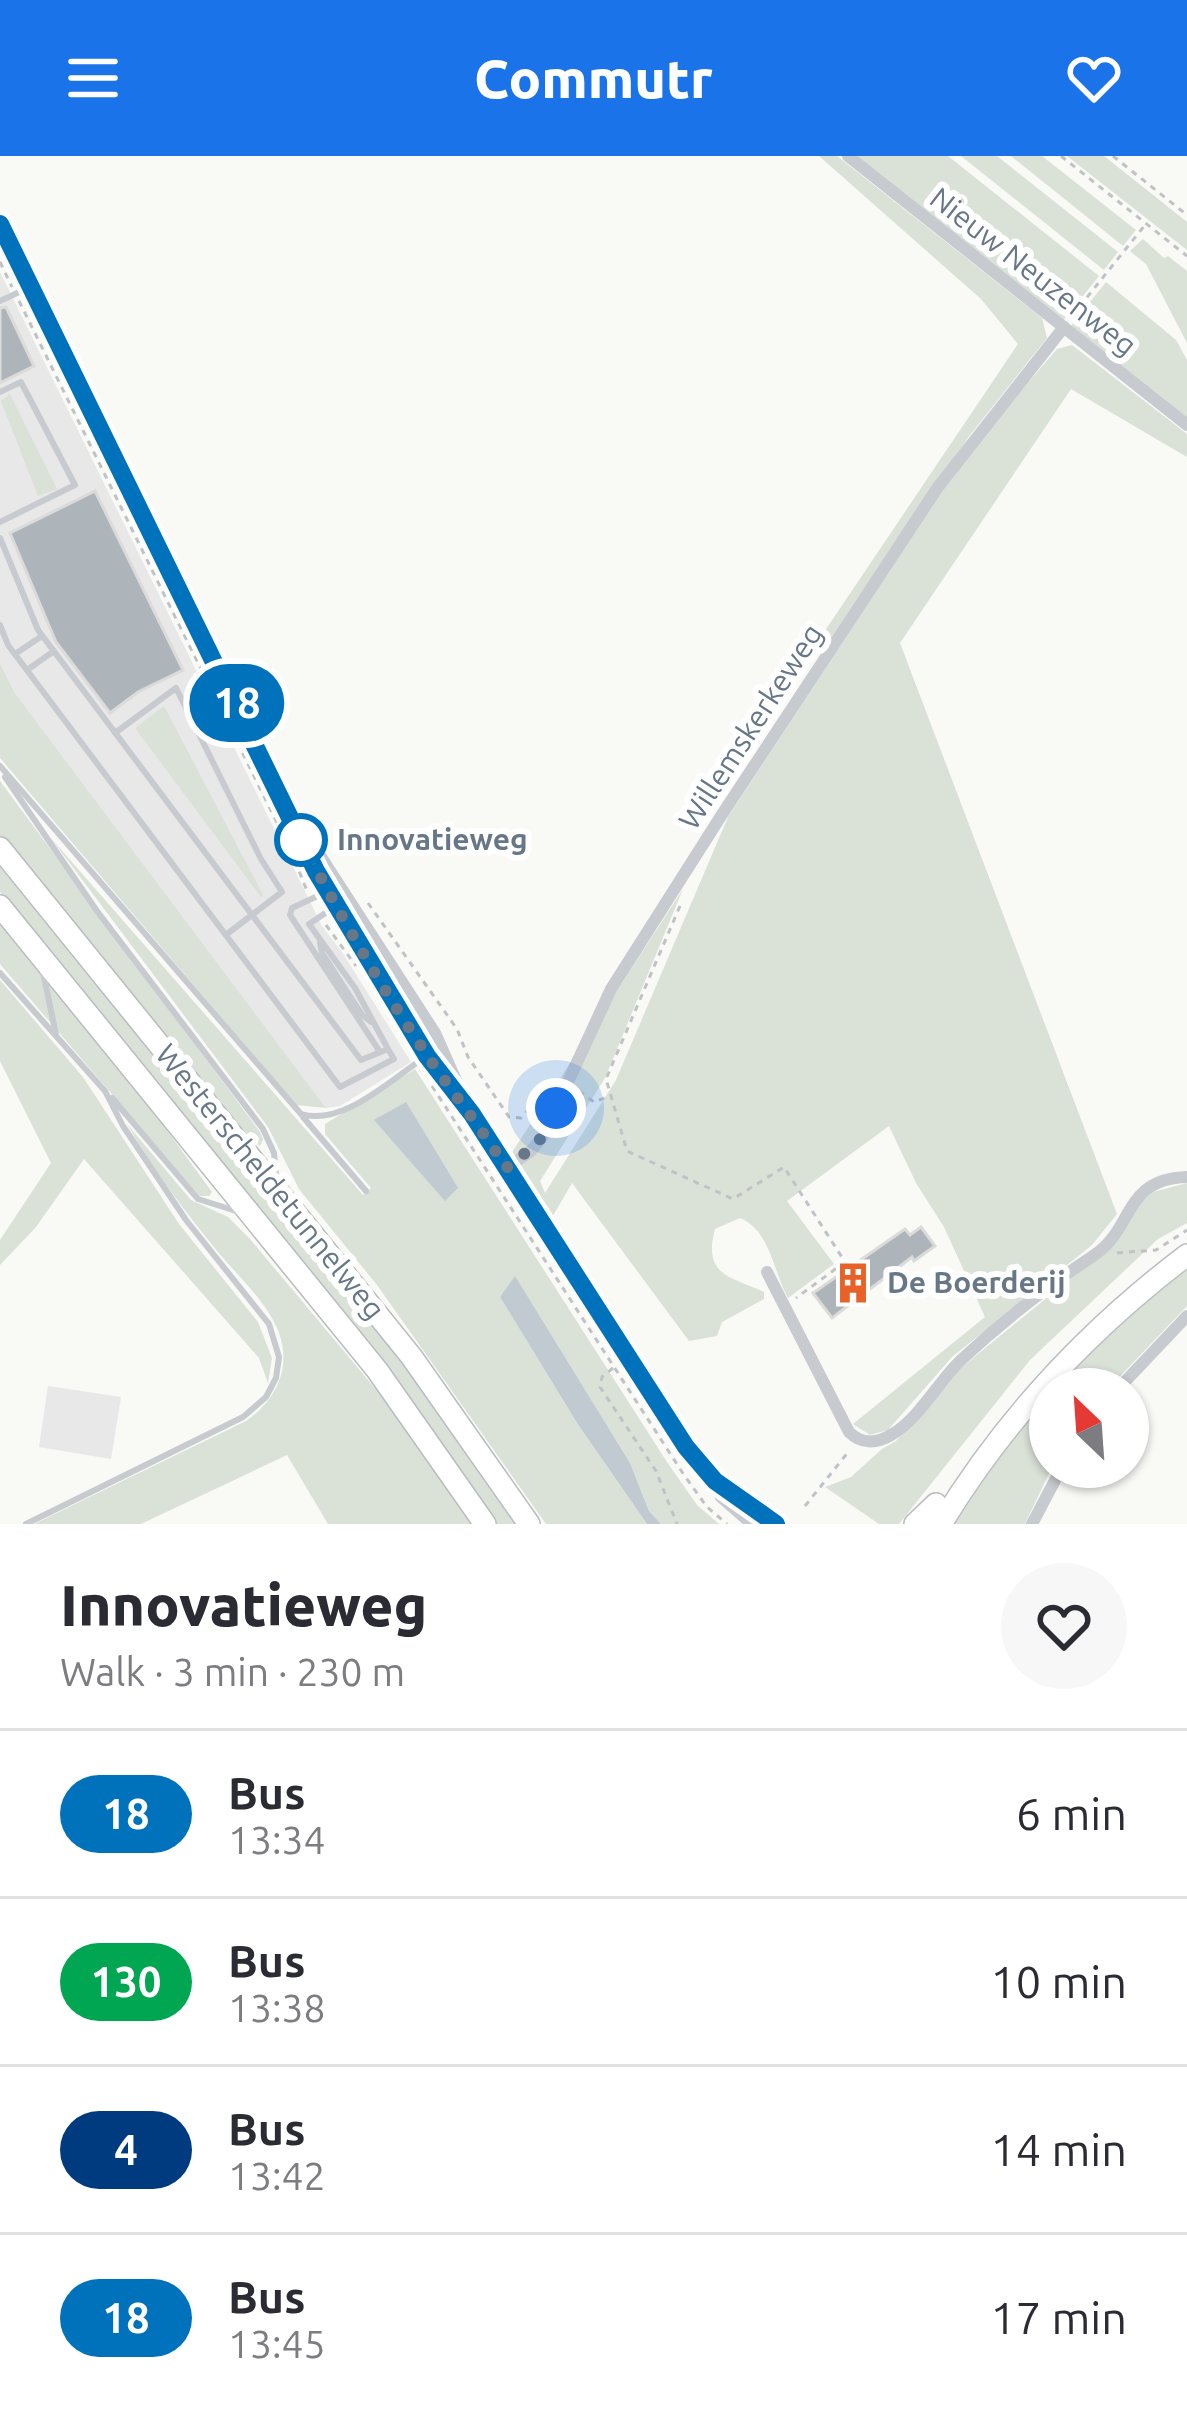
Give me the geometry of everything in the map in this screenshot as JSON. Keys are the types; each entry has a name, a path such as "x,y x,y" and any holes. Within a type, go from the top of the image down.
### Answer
{"main road":[{"name":"Westerscheldetunnelweg","path":"0,848 412,1355 529,1524"},
{"name":"Westerscheldetunnelweg","path":"0,907 376,1370 484,1524"},
{"path":"915,1524 934,1517 1028,1384 1066,1345 1092,1332 1187,1255"}],"street":[{"name":"Nieuw Neuzenweg","path":"848,156 1187,425"},
{"path":"0,224 290,810 427,1056 472,1114 686,1447 715,1481 776,1524"},
{"name":"Willemskerkeweg","path":"506,1168 543,1136 611,988 831,646 938,487 1064,327"},
{"path":"338,897 435,1033 472,1114"},
{"path":"767,1272 849,1432 863,1442 883,1439 901,1428 959,1362 1043,1290 1093,1256 1145,1188 1187,1177"},
{"path":"1138,1368 1187,1316"},
{"path":"715,1481 721,1497 752,1524"},
{"path":"1032,1524 1051,1488"}],"lane":[{"path":"0,302 31,287"},
{"path":"0,392 21,382 75,485 0,522"},
{"path":"0,538 42,636 362,1060 384,1050"},
{"path":"0,625 15,654 340,1087 394,1058 364,1028 290,915 292,908 338,897"},
{"path":"15,654 42,636"},
{"path":"27,670 54,651"},
{"path":"116,734 176,688 261,860 282,892 226,935"},
{"path":"0,768 366,1191"},
{"path":"0,768 98,911 263,1129 274,1153 278,1190"},
{"path":"338,897 310,924 355,988 384,1050"},
{"path":"320,940 322,953 362,1015 374,1024"},
{"path":"310,947 322,953"},
{"path":"39,956 57,1039"},
{"path":"0,973 198,1199 251,1214"},
{"path":"362,1015 364,1028"},
{"path":"301,1114 313,1118 342,1110 427,1056 445,1056"},
{"path":"26,1524 243,1417 266,1397 278,1368 277,1344 269,1324 187,1220 105,1091"}],"path":[{"path":"1061,156 1187,256"},
{"path":"1113,156 1187,215"},
{"path":"1064,327 1146,224"},
{"path":"685,896 606,1079 626,1150 734,1198 784,1167 845,1262 784,1306"},
{"path":"366,901 458,1029 468,1057 509,1117 521,1118 557,1079 594,1102 611,1096"},
{"path":"492,1179 684,1475 707,1507 727,1524"},
{"path":"1093,1256 1156,1250 1187,1230"},
{"path":"615,1367 602,1377 600,1387 646,1454 677,1524"},
{"path":"805,1506 847,1452 863,1442"}],"shaded area":[{"path":"819,156 837,156 1042,318 1047,338 970,435 825,648 818,641 1018,344 981,299"},
{"path":"856,156 948,156 1099,276 1063,321"},
{"path":"961,156 997,156 1118,252 1104,270"},
{"path":"1011,156 1042,156 1136,230 1123,246"},
{"path":"1067,156 1104,156 1187,222 1187,250"},
{"path":"1143,239 1187,271 1187,343 1146,264 1130,251"},
{"path":"0,272 322,926 411,1062 340,1106 326,1108 15,693 0,663"},
{"path":"1106,282 1176,340 1187,360 1187,420 1070,327"},
{"path":"1072,345 1187,434 1187,457 1071,389 900,643 1117,1214 1092,1245 952,1357 888,1430 870,1435 853,1424 985,1317 944,1227 889,1126 787,1201 834,1264 788,1298 764,1241 750,1224 740,1218 715,1229 716,1266 764,1292 764,1299 722,1322 717,1336 689,1341 572,1183 550,1221 509,1157 683,889 605,1078 540,1181 545,1193 616,1080 728,817 976,443 1057,349"},
{"path":"10,394 57,489 38,496 1,401"},
{"path":"0,663 15,693 326,1108 296,1105 0,758"},
{"path":"164,706 263,895 261,897 135,728"},
{"path":"0,781 260,1132 260,1146 227,1119 0,839"},
{"path":"50,837 363,1195 371,1188 325,1134 325,1124 415,1069 667,1462 697,1505 719,1524 661,1524 649,1511 630,1463 515,1277 500,1297 577,1423 647,1524 546,1524 377,1285 299,1189 268,1127"},
{"path":"0,865 414,1373 517,1524 492,1524 0,892"},
{"path":"0,920 147,1103 212,1192 209,1196 200,1196 0,964"},
{"path":"0,980 83,1077 179,1224 258,1322 272,1358 268,1383 259,1358 84,1159 36,1227 0,1265 0,1240 51,1163 0,1061"},
{"path":"406,1102 458,1188 445,1201 374,1120"},
{"path":"127,1124 191,1200 228,1217 250,1239 399,1417 473,1524 328,1524 287,1455 141,1524 34,1524 246,1421 273,1394 282,1371 283,1346 268,1311 181,1206"},
{"path":"1187,1183 1187,1223 1158,1239 1030,1360 899,1524 879,1524 825,1487 851,1477 896,1441 962,1367 1097,1257 1153,1192"},
{"path":"1187,1265 1187,1306 1128,1368 1070,1368"},
{"path":"515,1276 630,1463 649,1511 661,1524 647,1524 577,1423 500,1297"},
{"path":"48,1386 121,1397 111,1459 39,1447"},
{"path":"1029,1415 1029,1488 1042,1488 1025,1524 946,1524"}],"building":[{"path":"6,307 34,366 0,383 0,308"},
{"path":"95,491 183,670 138,692 110,713 56,642 10,533"},
{"name":"De Boerderij","path":"921,1227 935,1246 914,1261 912,1257 832,1318 813,1293 905,1229 910,1235"}],"bus line":[{"name":"18","path":"0,224 316,871 363,954 686,1447 715,1481 776,1524"}],"place":[{"name":"Innovatieweg","path":"301,840"},
{"name":"De Boerderij","path":"853,1283"}],"route":[{"path":"301,840 363,954 506,1168 538,1143 556,1108"}]}
